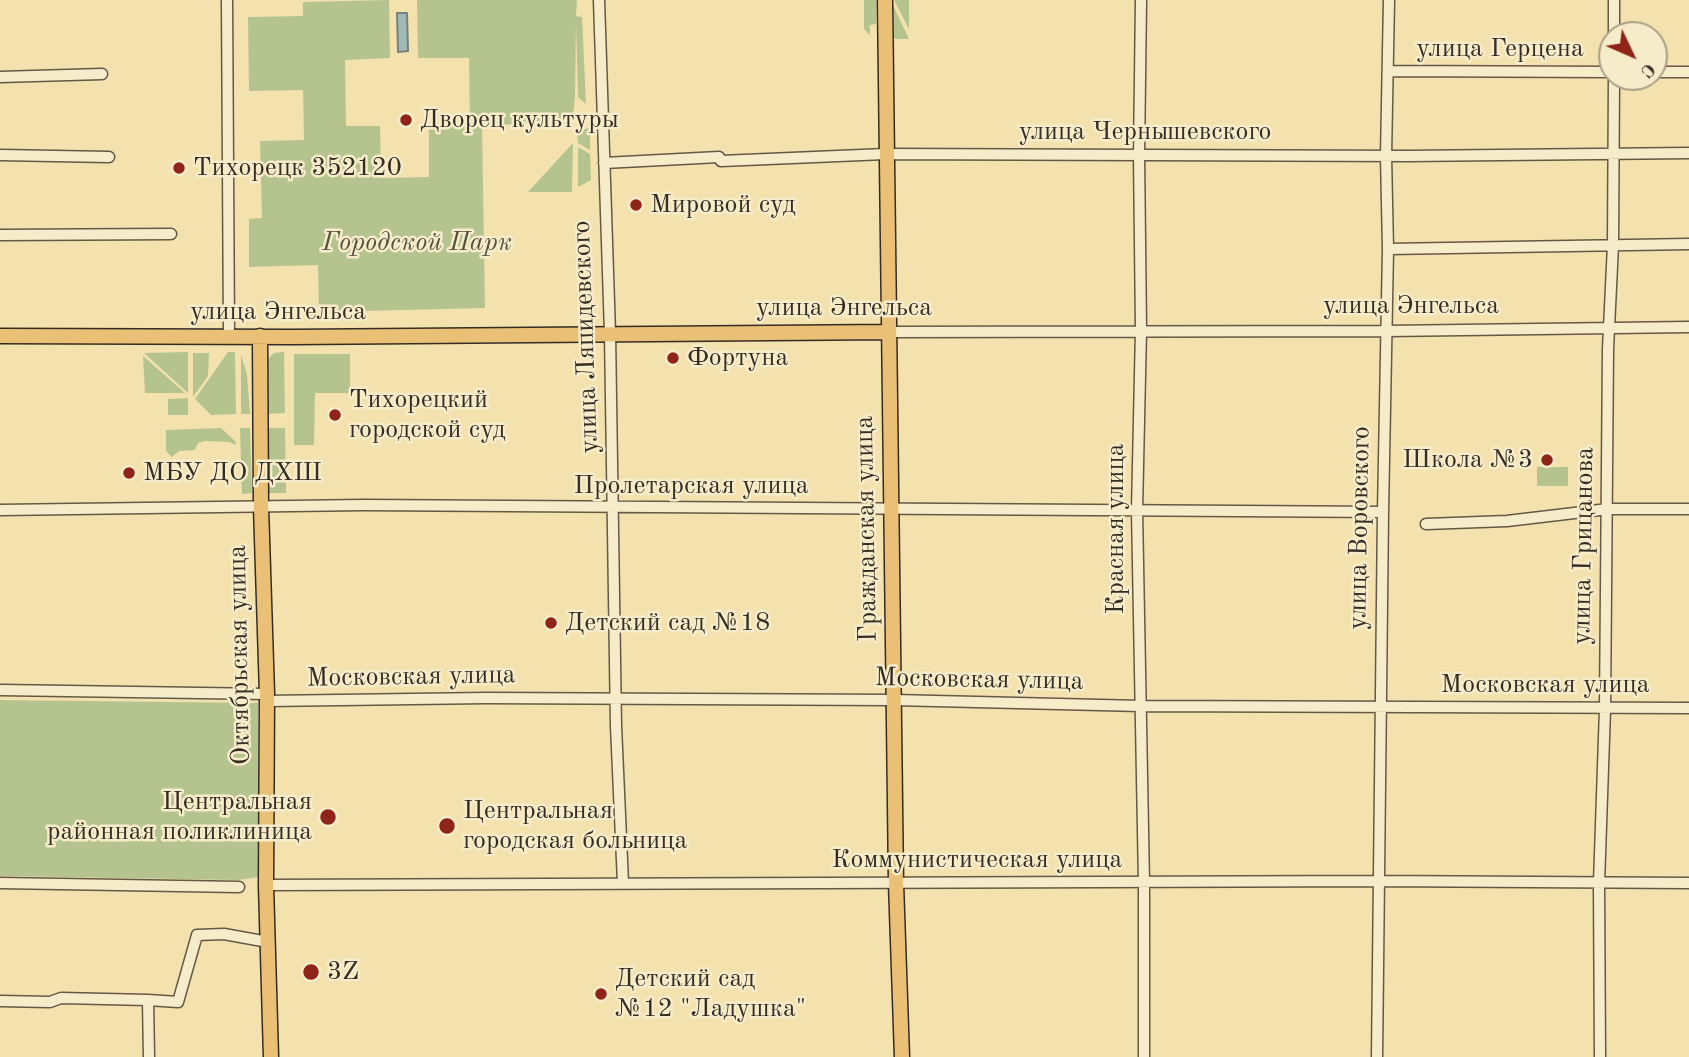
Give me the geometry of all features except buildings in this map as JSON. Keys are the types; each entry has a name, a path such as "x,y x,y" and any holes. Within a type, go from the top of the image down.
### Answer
{"main road":[{"name":"Гражданская улица","path":"885,0 896,883 902,1057"},
{"name":"улица Энгельса","path":"0,336 889,332"},
{"name":"Октябрьская улица","path":"260,336 261,508 267,697 265,885 271,1057"}],"street":[{"name":"улица Ляпидевского","path":"598,0 610,333 623,883"},
{"name":"Красная улица","path":"1141,0 1137,510 1144,883 1144,1057"},
{"name":"улица Воровского","path":"1377,1057 1389,0"},
{"path":"1614,0 1614,21"},
{"path":"227,3 229,336"},
{"name":"улица Герцена","path":"1388,71 1598,75"},
{"path":"1668,72 1689,72"},
{"path":"0,77 102,74"},
{"name":"улица Грицанова","path":"1600,1057 1599,883 1605,709 1613,91"},
{"name":"улица Чернышевского","path":"604,163 719,157 721,161 885,154 1386,156 1689,153"},
{"path":"0,155 109,157"},
{"path":"0,235 171,234"},
{"path":"1388,248 1689,244"},
{"name":"улица Энгельса","path":"889,332 1609,330 1689,327"},
{"name":"Пролетарская улица","path":"0,510 364,505 1382,512"},
{"path":"1426,524 1507,521 1608,509 1689,509"},
{"name":"Московская улица","path":"0,691 267,697 894,700 1141,706 1689,708"},
{"name":"Коммунистическая улица","path":"265,885 1379,881 1689,883"},
{"path":"0,883 239,887"},
{"path":"0,1001 50,1002 61,998 178,1002 197,935 224,934 268,942"},
{"path":"148,1000 149,1057"}],"green space":[{"name":"Городской Парк","path":"389,0 390,58 345,60 346,126 380,126 381,178 429,177 429,127 470,126 469,58 418,58 417,0 577,0 576,16 582,17 586,104 578,97 576,23 572,123 482,125 485,308 319,312 318,265 249,267 249,219 262,218 260,141 304,140 303,90 249,91 248,17 303,16 303,2"},
{"path":"864,0 876,0 876,24 870,25 870,35 864,29"},
{"path":"909,0 909,29 895,2"},
{"path":"892,3 909,39 896,39 890,35"},
{"path":"594,127 594,132 590,133 590,150 578,143 577,132"},
{"path":"573,143 572,192 528,192"},
{"path":"578,147 590,154 591,180 578,187"},
{"path":"188,352 188,393 144,353"},
{"path":"228,352 235,352 236,414 211,415 195,399"},
{"path":"284,352 285,413 267,414 268,359 274,353"},
{"path":"193,353 209,353 208,376 193,397"},
{"path":"294,354 350,354 350,393 315,393 314,445 294,445"},
{"path":"241,355 247,374 250,414 241,414"},
{"path":"143,356 185,393 145,393"},
{"path":"188,398 188,415 168,415 168,399"},
{"path":"221,428 236,442 235,445 230,442 205,441 198,443 195,450 179,451 172,457 166,451 166,430"},
{"path":"240,428 250,428 252,493 242,494"},
{"path":"268,428 285,428 286,493 269,493"},
{"path":"1537,467 1568,467 1568,486 1537,486"},
{"path":"0,700 258,703 259,877 238,880 0,876"}],"water":[{"path":"397,13 407,13 408,51 398,52"}],"place":[{"name":"Дворец культуры","path":"406,120"},
{"name":"Тихорецк 352120","path":"179,168"},
{"name":"Мировой суд","path":"636,205"},
{"name":"Фортуна","path":"673,358"},
{"name":"Тихорецкий городской суд","path":"335,415"},
{"name":"Школа №3","path":"1547,460"},
{"name":"МБУ ДО ДХШ","path":"129,473"},
{"name":"Детский сад №18","path":"551,623"},
{"name":"Центральная районная поликлиница","path":"328,817"},
{"name":"Центральная городская больница","path":"447,826"},
{"name":"3Z","path":"311,972"},
{"name":"Детский сад №12 \"Ладушка\"","path":"601,994"}]}
